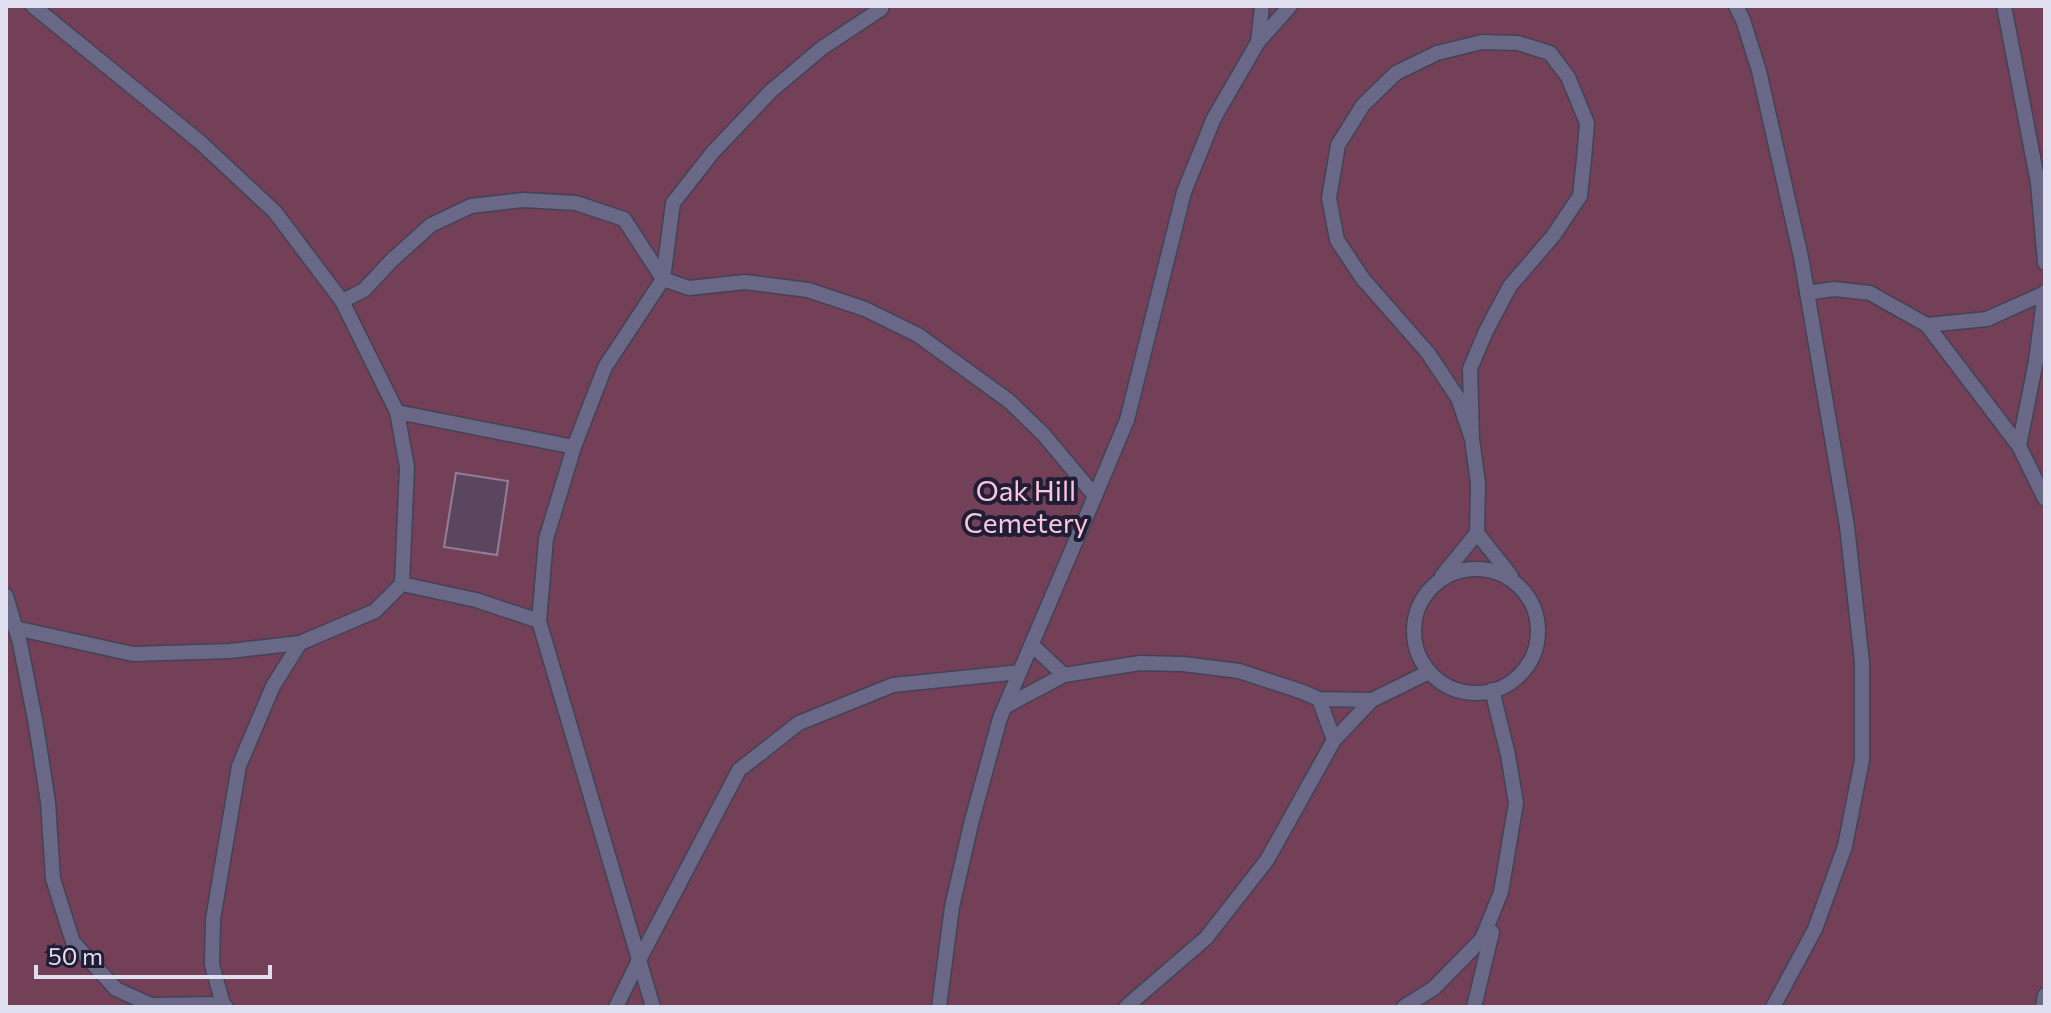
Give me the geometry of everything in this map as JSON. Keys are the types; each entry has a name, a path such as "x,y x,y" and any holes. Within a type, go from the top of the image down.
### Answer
{"lane":[{"path":"15,628 133,654 230,651 300,643 375,611 402,584 407,467 397,412 342,301 275,212 200,142 33,6"},
{"path":"1258,42 1262,6"},
{"path":"939,1007 952,907 1000,718 1127,420 1184,192 1214,118 1258,42 1290,6"},
{"path":"1736,6 1759,71 1807,293 1847,526 1862,662 1862,760 1845,846 1815,929 1773,1007"},
{"path":"2004,6 2038,183 2045,263"},
{"path":"653,1007 539,621 546,539 574,447 605,367 663,279 673,203 713,152 771,91 822,48 883,7"},
{"path":"1472,439 1458,398 1428,353 1363,279 1337,240 1329,198 1338,145 1363,105 1396,73 1437,53 1482,42 1518,43 1550,53 1568,77 1587,123 1580,196 1553,236 1510,286 1470,369 1472,439 1478,483 1477,533 1423,598 1416,616 1414,636 1419,655 1429,672 1445,685 1464,692 1484,692 1503,687 1520,676 1532,660 1538,640 1538,619 1530,599 1477,533"},
{"path":"342,301 364,290 431,225 471,206 523,200 576,203 624,219 663,279 689,288 745,282 808,290 865,309 918,335 1009,401 1044,435 1095,496"},
{"path":"1807,293 1834,289 1870,293 1927,325 2019,446 2045,499"},
{"path":"1927,325 1987,319 2045,293"},
{"path":"2019,446 2036,361 2045,293"},
{"path":"397,412 574,447"},
{"path":"1438,582 1456,571 1477,568 1498,572 1517,583"},
{"path":"402,584 476,600 539,621"},
{"path":"6,596 31,697 48,802 53,879 73,942 116,989 151,1005 225,1006 212,965 213,919 239,766 273,686 300,643"},
{"path":"1032,645 1064,675"},
{"path":"1006,706 1064,675 1140,663 1183,664 1239,671 1319,699 1372,700"},
{"path":"616,1007 739,770 799,723 893,685 1020,672"},
{"path":"1126,1007 1206,938 1250,882 1267,860 1334,740 1372,700 1429,672"},
{"path":"1474,1007 1501,892 1516,803 1492,690"},
{"path":"1319,699 1334,740"},
{"path":"1404,1007 1434,988 1482,939 1501,892"},
{"path":"2043,1007 2045,995"}],"green space":[{"name":"Oak Hill Cemetery","path":"6,6 2045,6 2045,1007 6,1007"}],"building":[{"path":"456,473 508,481 497,555 444,547"}]}
